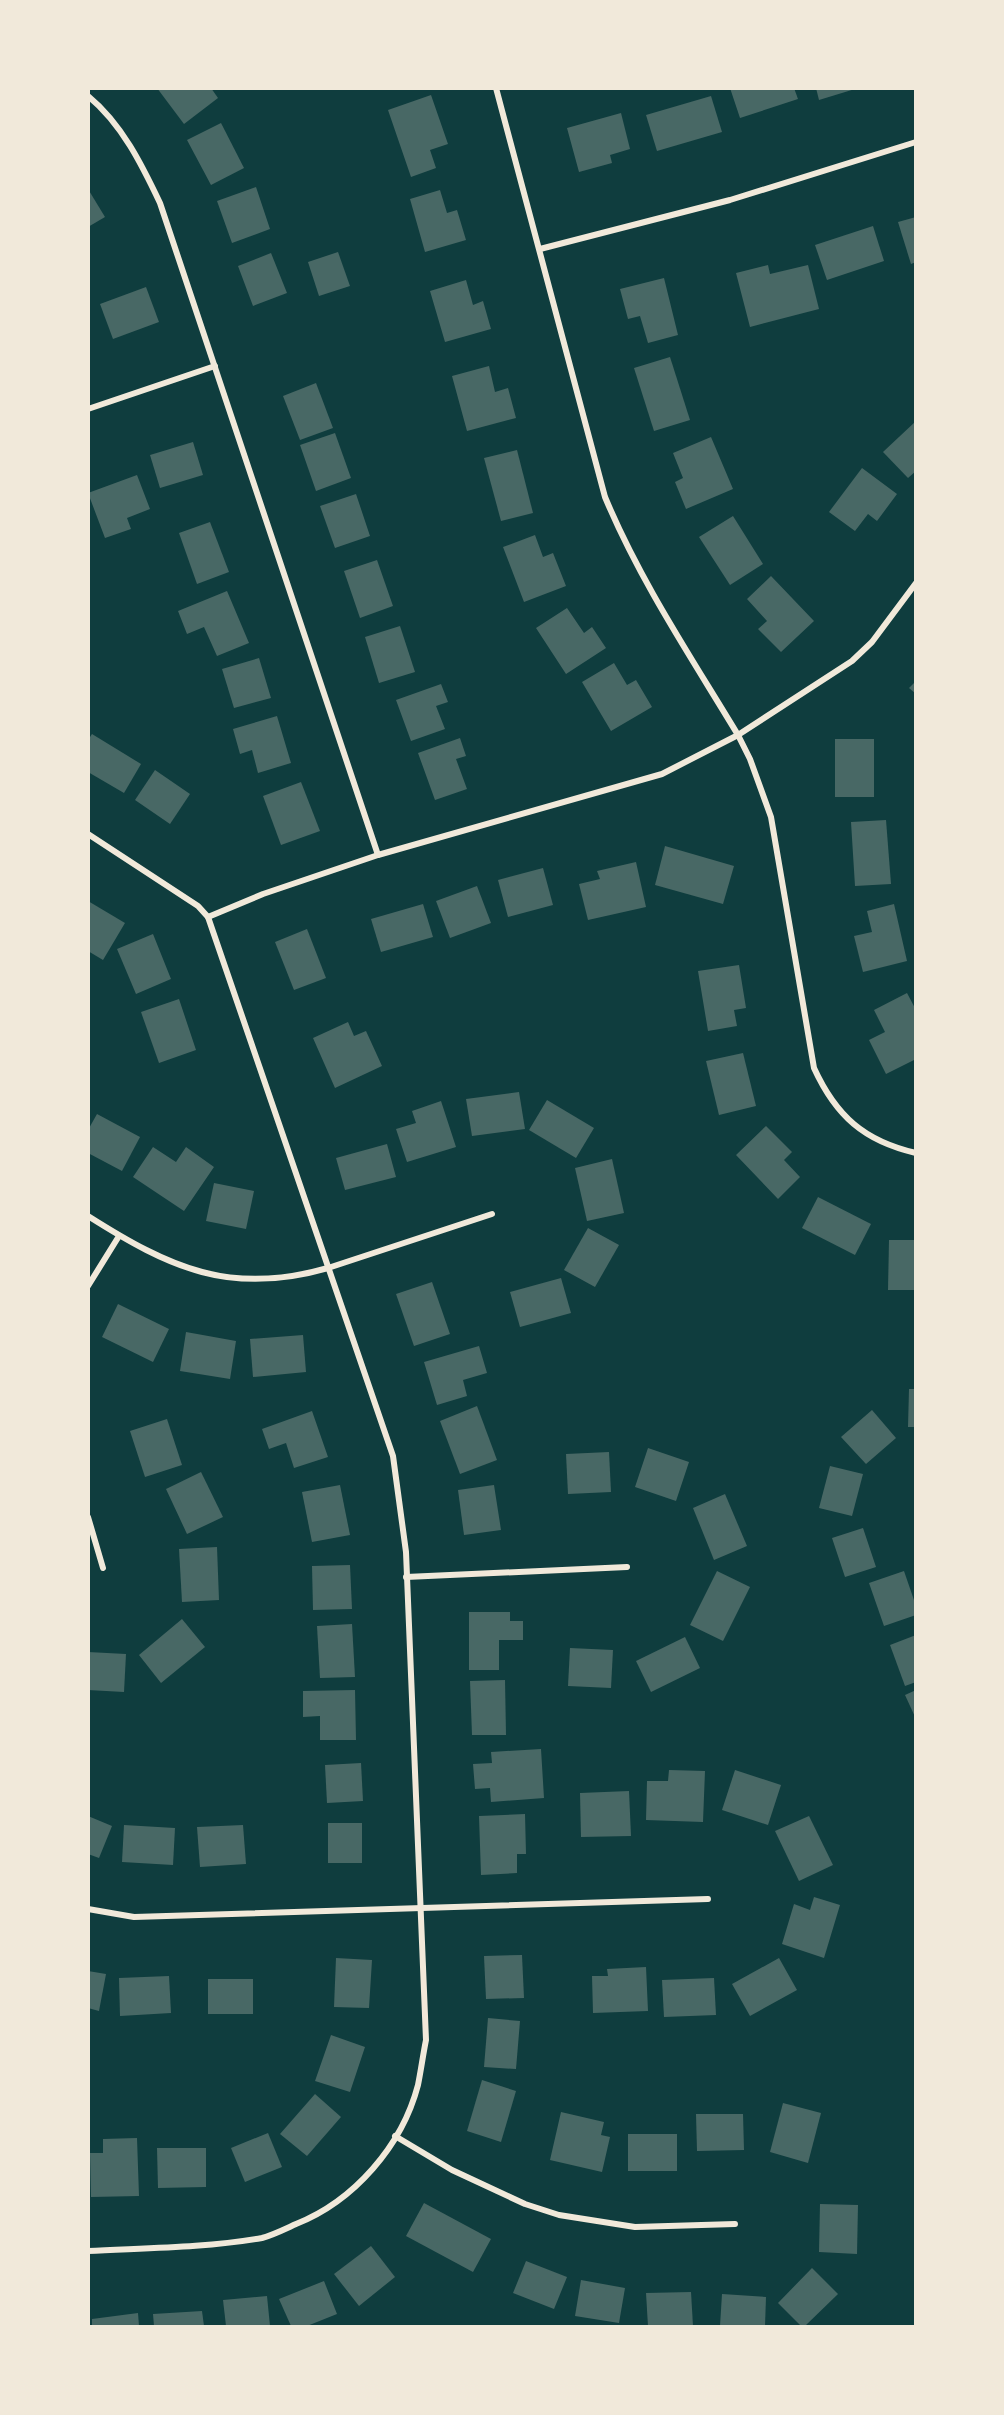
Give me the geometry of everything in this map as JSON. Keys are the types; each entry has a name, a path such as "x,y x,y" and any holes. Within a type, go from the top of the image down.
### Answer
{"street":[{"path":"496,88 610,507 623,540 654,598 738,735 750,759 771,817 814,1068 829,1097 850,1122 892,1148 915,1153"},
{"path":"88,96 136,153 159,203 378,855"},
{"path":"540,249 730,200 915,142"},
{"path":"88,409 214,366"},
{"path":"208,917 263,894 378,855 662,774 738,735 852,661 872,642 915,583"},
{"path":"88,834 198,906 208,917 393,1456 406,1552 426,2040 417,2085 395,2136 360,2182 340,2200 315,2216 264,2237 185,2247 88,2251"},
{"path":"88,1216 158,1257 200,1273 232,1279 272,1279 306,1275 328,1269 492,1214"},
{"path":"88,1286 119,1236"},
{"path":"88,1517 103,1568"},
{"path":"406,1577 627,1567"},
{"path":"88,1909 134,1917 708,1899"},
{"path":"395,2136 452,2170 525,2204 559,2215 635,2227 735,2224"}],"building":[{"path":"157,88 211,88 218,98 184,124"},
{"path":"730,88 794,88 798,99 740,118"},
{"path":"816,88 855,88 855,89 819,100"},
{"path":"431,95 448,144 430,150 436,168 411,177 388,110"},
{"path":"711,96 722,132 657,151 646,115"},
{"path":"621,113 630,149 610,155 612,163 579,172 567,128"},
{"path":"221,123 244,168 211,185 187,140"},
{"path":"256,187 270,229 232,243 217,201"},
{"path":"88,189 105,217 88,227"},
{"path":"440,190 447,213 457,210 466,240 425,252 410,199"},
{"path":"916,217 916,262 911,264 898,222"},
{"path":"873,226 884,261 827,280 815,245"},
{"path":"338,252 350,286 319,296 308,262"},
{"path":"271,253 287,293 253,306 238,266"},
{"path":"768,265 770,274 808,265 819,309 750,327 736,273"},
{"path":"664,278 678,335 648,343 640,316 628,319 620,289"},
{"path":"466,280 473,305 483,301 491,329 445,342 430,291"},
{"path":"146,287 159,322 113,339 100,304"},
{"path":"670,357 690,420 654,431 634,368"},
{"path":"489,366 495,392 508,388 516,418 467,431 452,376"},
{"path":"316,383 333,428 300,440 283,396"},
{"path":"916,421 916,471 908,478 883,452"},
{"path":"335,433 351,478 316,491 300,445"},
{"path":"711,437 733,489 686,509 675,482 683,478 673,453"},
{"path":"193,442 203,475 160,488 150,455"},
{"path":"517,450 533,513 501,521 484,458"},
{"path":"862,468 897,494 877,521 868,514 855,531 829,512"},
{"path":"137,475 150,509 127,518 131,529 105,538 88,493"},
{"path":"356,494 370,536 335,548 320,506"},
{"path":"733,516 763,564 730,585 699,537"},
{"path":"210,522 229,572 197,584 179,533"},
{"path":"535,535 543,557 553,553 566,586 524,602 503,547"},
{"path":"377,560 393,606 360,618 344,571"},
{"path":"771,576 814,621 781,652 758,629 767,621 747,599"},
{"path":"227,591 249,643 217,656 204,627 187,634 178,611"},
{"path":"567,608 584,633 592,627 606,648 566,674 536,628"},
{"path":"400,626 415,672 379,683 365,637"},
{"path":"259,658 271,698 234,708 222,669"},
{"path":"614,663 627,685 636,680 652,707 611,731 582,682"},
{"path":"916,681 916,694 909,688"},
{"path":"441,684 448,702 436,706 445,729 411,741 396,700"},
{"path":"277,716 291,763 258,773 252,750 240,754 233,729"},
{"path":"92,734 141,764 124,793 88,772 88,740"},
{"path":"460,738 466,756 456,759 467,789 435,800 418,753"},
{"path":"835,739 874,739 874,797 835,797"},
{"path":"155,770 190,794 170,824 135,800"},
{"path":"301,782 320,831 281,845 263,796"},
{"path":"886,820 891,884 855,886 851,822"},
{"path":"665,846 734,866 723,904 655,885"},
{"path":"636,862 646,907 588,920 579,884 600,879 597,871"},
{"path":"543,868 553,905 508,917 498,880"},
{"path":"477,886 491,923 450,938 436,901"},
{"path":"88,901 125,923 103,960 88,951"},
{"path":"423,904 433,937 381,952 371,919"},
{"path":"894,904 907,961 863,972 854,936 872,932 867,911"},
{"path":"307,929 326,978 294,990 275,942"},
{"path":"153,934 171,979 136,994 117,949"},
{"path":"739,965 746,1008 734,1010 737,1026 708,1031 698,971"},
{"path":"907,993 916,1010 916,1059 886,1074 869,1040 885,1032 874,1010"},
{"path":"179,999 196,1050 159,1063 141,1012"},
{"path":"348,1022 354,1036 366,1031 382,1066 335,1088 313,1038"},
{"path":"743,1053 756,1106 719,1115 706,1061"},
{"path":"519,1092 525,1129 472,1136 466,1099"},
{"path":"547,1100 594,1128 576,1158 529,1130"},
{"path":"441,1101 456,1147 407,1162 396,1129 416,1123 412,1111"},
{"path":"97,1114 140,1137 122,1171 88,1153 88,1130"},
{"path":"766,1126 792,1152 784,1160 800,1177 778,1199 736,1155"},
{"path":"387,1144 396,1177 345,1190 336,1158"},
{"path":"153,1147 176,1162 186,1147 214,1167 184,1211 133,1177"},
{"path":"612,1159 624,1213 587,1221 575,1168"},
{"path":"214,1183 254,1191 246,1229 206,1221"},
{"path":"818,1197 871,1224 855,1255 802,1228"},
{"path":"588,1228 619,1245 595,1287 564,1270"},
{"path":"889,1240 916,1240 916,1290 888,1290"},
{"path":"561,1278 571,1313 520,1327 510,1292"},
{"path":"432,1282 450,1334 414,1346 396,1294"},
{"path":"118,1304 169,1329 153,1362 102,1337"},
{"path":"186,1332 236,1341 230,1379 180,1371"},
{"path":"303,1335 306,1372 253,1377 250,1339"},
{"path":"479,1346 487,1373 463,1380 467,1396 437,1405 424,1362"},
{"path":"909,1389 916,1389 916,1427 908,1427"},
{"path":"477,1406 497,1460 460,1474 440,1421"},
{"path":"872,1410 896,1438 866,1464 841,1437"},
{"path":"312,1411 328,1457 294,1468 286,1443 269,1449 262,1429"},
{"path":"167,1419 182,1465 145,1477 130,1431"},
{"path":"648,1448 689,1462 676,1501 635,1487"},
{"path":"609,1452 611,1492 568,1494 566,1454"},
{"path":"830,1466 863,1474 852,1516 819,1508"},
{"path":"201,1472 223,1517 187,1534 166,1489"},
{"path":"340,1485 350,1535 312,1542 302,1492"},
{"path":"494,1485 501,1530 464,1535 458,1490"},
{"path":"725,1494 747,1546 714,1560 693,1508"},
{"path":"863,1528 876,1567 845,1577 832,1538"},
{"path":"217,1547 219,1600 182,1602 179,1549"},
{"path":"350,1565 352,1609 313,1610 312,1566"},
{"path":"717,1571 750,1587 723,1641 690,1625"},
{"path":"904,1571 916,1606 916,1615 884,1626 869,1583"},
{"path":"469,1612 510,1612 510,1621 523,1621 523,1640 499,1640 499,1670 469,1670"},
{"path":"182,1619 205,1647 161,1683 139,1655"},
{"path":"352,1624 355,1677 320,1678 317,1626"},
{"path":"916,1635 916,1682 905,1686 890,1645"},
{"path":"685,1637 700,1668 651,1692 636,1661"},
{"path":"570,1648 613,1650 611,1688 568,1686"},
{"path":"88,1652 126,1654 124,1692 88,1690"},
{"path":"505,1680 506,1735 472,1735 470,1681"},
{"path":"355,1690 356,1740 320,1740 320,1716 303,1717 303,1691"},
{"path":"916,1690 916,1719 905,1695"},
{"path":"541,1749 544,1798 491,1802 490,1788 475,1789 473,1764 492,1763 491,1752"},
{"path":"361,1763 363,1801 327,1803 325,1765"},
{"path":"669,1770 705,1771 703,1822 646,1820 647,1781 668,1781"},
{"path":"735,1770 781,1785 768,1825 722,1810"},
{"path":"629,1791 631,1836 581,1837 580,1793"},
{"path":"525,1814 526,1854 517,1854 517,1873 481,1875 479,1816"},
{"path":"88,1816 112,1826 99,1858 88,1854"},
{"path":"809,1816 833,1865 799,1881 775,1831"},
{"path":"328,1823 362,1823 362,1863 328,1863"},
{"path":"124,1825 175,1828 173,1865 122,1862"},
{"path":"243,1825 246,1864 200,1867 197,1827"},
{"path":"814,1897 840,1905 824,1958 782,1944 794,1904 810,1910"},
{"path":"522,1955 524,1998 486,1999 484,1956"},
{"path":"336,1958 372,1960 369,2008 334,2007"},
{"path":"779,1958 797,1990 750,2016 732,1984"},
{"path":"646,1967 648,2011 593,2013 592,1976 608,1976 607,1969"},
{"path":"88,1971 106,1974 99,2011 88,2008"},
{"path":"169,1976 171,2013 120,2016 119,1978"},
{"path":"714,1978 716,2015 664,2017 662,1980"},
{"path":"208,1979 253,1979 253,2014 208,2014"},
{"path":"488,2018 520,2021 516,2069 484,2067"},
{"path":"331,2035 365,2047 350,2092 315,2081"},
{"path":"482,2080 516,2091 501,2142 467,2131"},
{"path":"315,2094 341,2117 307,2156 280,2134"},
{"path":"783,2103 821,2113 808,2163 770,2152"},
{"path":"561,2112 604,2122 601,2135 610,2137 602,2172 550,2160"},
{"path":"696,2114 743,2114 744,2150 697,2151"},
{"path":"268,2133 282,2167 245,2182 231,2148"},
{"path":"628,2134 677,2134 677,2171 628,2171"},
{"path":"137,2138 139,2196 91,2197 90,2153 103,2153 103,2139"},
{"path":"157,2148 206,2148 206,2187 158,2188"},
{"path":"424,2203 491,2239 473,2272 406,2236"},
{"path":"820,2204 858,2205 857,2254 819,2252"},
{"path":"371,2246 395,2277 359,2306 334,2274"},
{"path":"526,2261 567,2277 554,2309 513,2293"},
{"path":"812,2268 838,2294 805,2326 801,2326 778,2303"},
{"path":"581,2280 625,2288 619,2323 575,2316"},
{"path":"324,2281 337,2314 307,2326 291,2326 279,2299"},
{"path":"691,2292 693,2326 648,2326 646,2293"},
{"path":"722,2294 766,2297 765,2326 720,2326"},
{"path":"267,2296 270,2326 226,2326 223,2300"},
{"path":"202,2311 204,2326 154,2326 153,2314"},
{"path":"138,2313 139,2326 92,2326 92,2319"}]}
